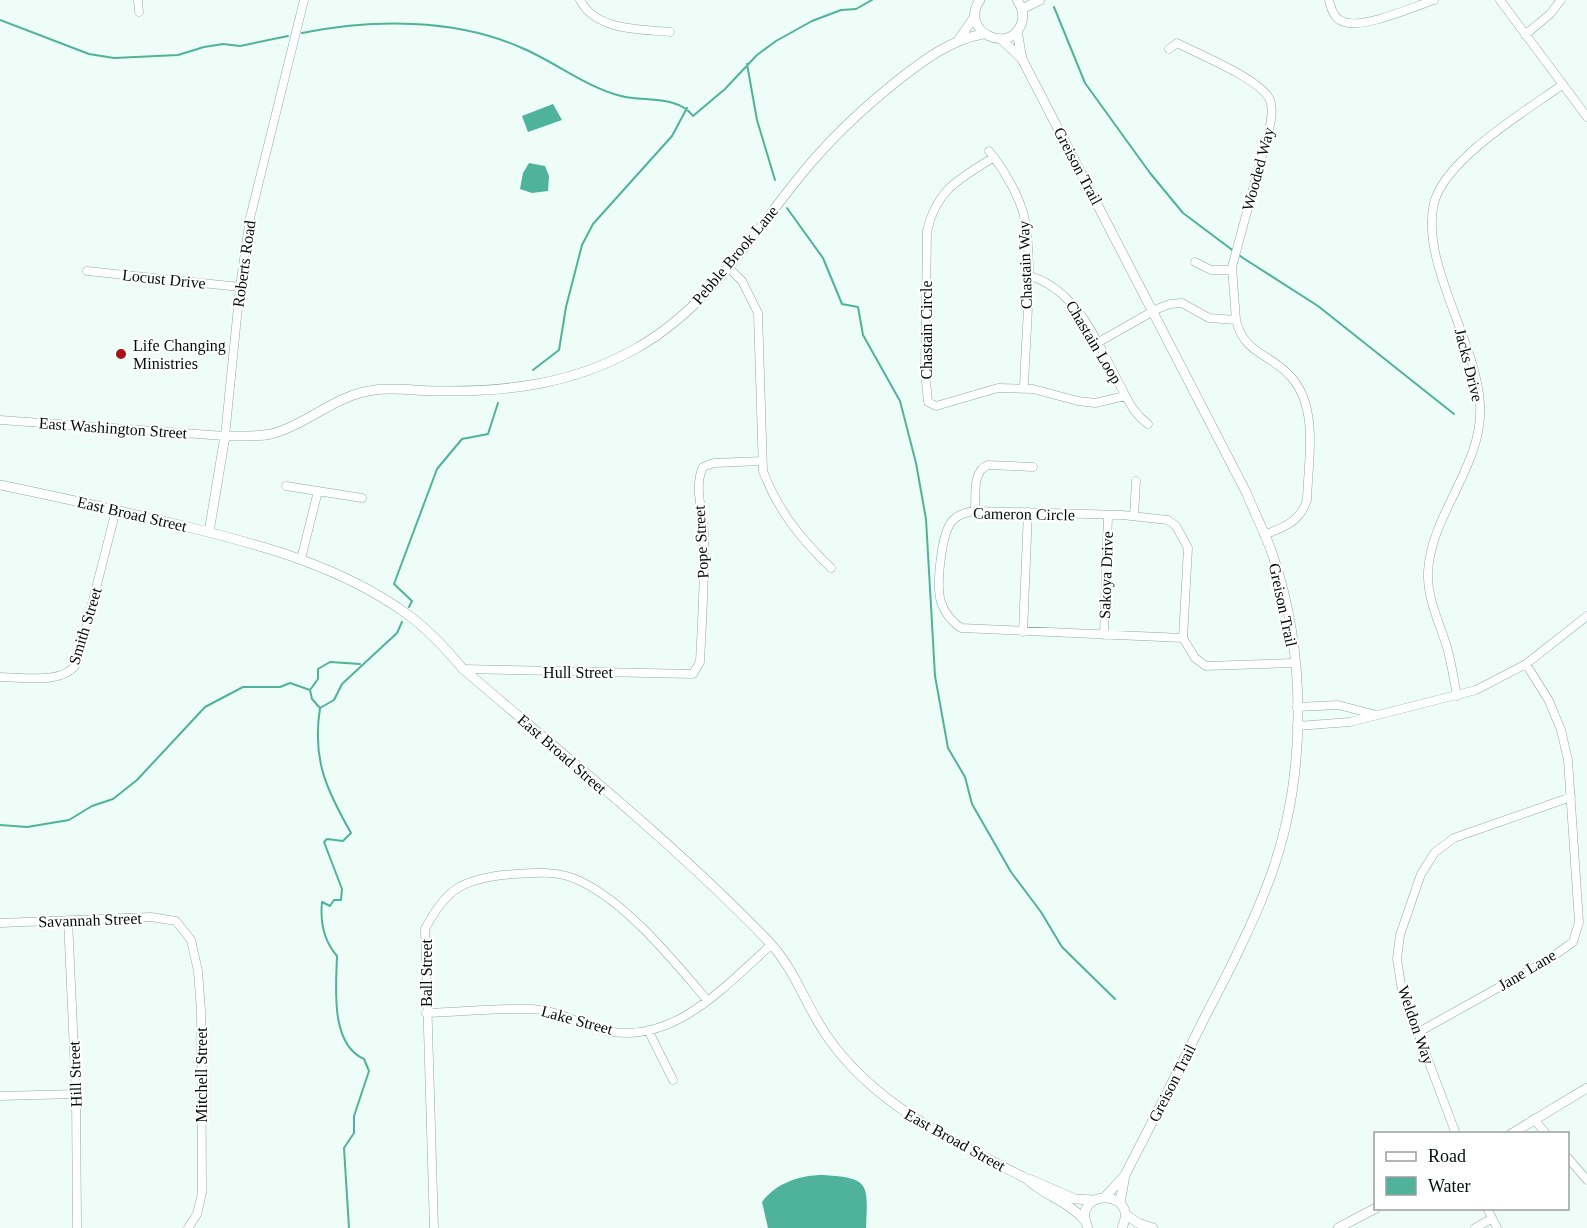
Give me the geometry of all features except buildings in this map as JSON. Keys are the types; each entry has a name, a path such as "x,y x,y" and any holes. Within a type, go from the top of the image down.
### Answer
{"street":[{"path":"138,0 139,12"},
{"name":"Roberts Road","path":"209,532 225,436 240,287 250,218 304,0"},
{"path":"580,0 587,12 608,23 670,32"},
{"name":"Pebble Brook Lane","path":"959,39 975,16 980,0"},
{"path":"975,16 983,34 1001,39 1017,31 1023,17 1019,4 1040,0"},
{"path":"1329,0 1333,13 1342,22 1357,24 1434,0"},
{"path":"1500,0 1587,117"},
{"path":"1525,35 1550,14 1561,0"},
{"name":"Greison Trail","path":"1017,31 1022,59 1247,494 1264,535 1283,594 1294,663 1297,726 1293,782 1285,827 1271,877 1246,935 1125,1175 1105,1197"},
{"name":"Pebble Brook Lane","path":"225,436 272,433 336,402 376,389 490,392 535,387 560,381 635,349 660,333 688,310 728,267 801,174 850,122 904,75 959,39 983,34"},
{"name":"Greison Trail","path":"1001,39 1022,59"},
{"name":"Wooded Way","path":"1169,49 1177,43 1250,82 1269,98 1272,108 1269,130 1232,270 1236,320 1239,335 1247,346 1278,365 1292,378 1303,396 1308,412 1308,500 1298,519 1264,535"},
{"name":"Jacks Drive","path":"1457,696 1449,652 1433,608 1428,572 1437,535 1470,458 1480,407 1472,364 1435,253 1432,225 1434,202 1444,180 1467,154 1562,85"},
{"name":"Chastain Way","path":"992,154 1023,210 1028,275 1024,388"},
{"name":"Chastain Circle","path":"992,154 950,187 937,200 931,212 927,231 926,389 928,402 936,406 998,388 1024,388 1095,403 1125,396"},
{"path":"1195,262 1211,270 1232,270"},
{"path":"728,267 742,281 758,313 762,462 772,493 788,521 804,542 831,568"},
{"name":"Locust Drive","path":"87,272 240,287"},
{"name":"Chastain Loop","path":"1028,275 1042,279 1067,296 1097,343 1136,415 1148,424"},
{"path":"1097,343 1162,307 1182,303 1209,318 1236,320"},
{"name":"East Washington Street","path":"0,420 225,436"},
{"name":"Pope Street","path":"693,674 700,662 704,571 704,533 699,497 700,472 703,467 714,463 762,462"},
{"path":"975,511 977,477 982,467 988,465 1034,467"},
{"path":"1134,516 1136,481"},
{"name":"East Broad Street","path":"0,485 209,532 301,559 340,574 405,613 436,639 463,669 707,882 771,945 782,957 828,1038 874,1090 932,1130 1027,1179 1034,1186 1077,1212 1086,1225"},
{"path":"286,486 362,498"},
{"path":"301,559 318,492"},
{"name":"Smith Street","path":"0,677 48,677 66,675 73,670 77,663 116,510"},
{"name":"Cameron Circle","path":"975,511 1028,512 1134,516 1168,520 1176,526 1188,548 1183,639 961,628 945,613 940,600 946,530 954,519 975,511"},
{"path":"1023,632 1028,512"},
{"name":"Sakoya Drive","path":"1104,635 1108,515"},
{"path":"1297,726 1350,722 1373,714 1457,696 1502,678 1526,664 1556,643 1587,616"},
{"path":"1183,639 1195,658 1206,666 1294,663"},
{"name":"Jane Lane","path":"1418,1033 1548,960 1573,942 1579,922 1568,760 1562,730 1549,700 1526,664"},
{"name":"Hull Street","path":"463,669 693,674"},
{"path":"1297,706 1338,705 1373,714"},
{"name":"Weldon Way","path":"1455,1132 1402,991 1397,959 1400,935 1418,882 1435,852 1454,837 1571,797"},
{"name":"Ball Street","path":"434,1228 425,929 437,908 458,886 489,877 548,872 579,880 604,895 662,947 707,1000"},
{"name":"Savannah Street","path":"0,923 151,917 176,921 179,924"},
{"name":"Hill Street","path":"68,920 76,1094 77,1228"},
{"name":"Mitchell Street","path":"179,924 191,939 195,953 201,1011 202,1193 197,1214 188,1228"},
{"name":"Lake Street","path":"426,1013 532,1009 554,1012 609,1031 648,1030 689,1014 771,945"},
{"path":"648,1030 673,1080"},
{"path":"1514,1132 1587,1088"},
{"path":"0,1096 76,1094"},
{"path":"1534,1119 1544,1132"},
{"path":"1569,1159 1587,1180"},
{"name":"Greison Trail","path":"1120,1203 1125,1175"},
{"name":"East Broad Street","path":"1027,1179 1036,1180 1075,1199 1094,1200 1105,1197"},
{"path":"1105,1197 1120,1203 1125,1214 1138,1223 1153,1228"},
{"name":"East Broad Street","path":"1086,1225 1086,1209 1094,1200"},
{"path":"1338,1228 1374,1209"},
{"path":"1487,1210 1497,1228"},
{"path":"1122,1228 1125,1214"},
{"path":"1475,1228 1491,1219"}],"water":[{"path":"553,104 562,120 528,132 522,116"},
{"path":"529,163 545,166 549,176 548,191 532,193 520,189 523,173"},
{"path":"823,1175 850,1178 863,1186 867,1201 866,1228 768,1228 762,1202 768,1195 789,1181"}],"waterway":[{"path":"302,33 329,28 385,24 442,26 469,31 522,48 608,92 630,98 670,102 687,109 693,116 725,89 757,55 776,41 812,21 841,10 856,9 872,0"},
{"path":"1054,7 1085,83 1150,173 1183,213 1243,258 1318,306 1454,414"},
{"path":"0,20 89,54 114,58 178,55 204,47 223,44 240,46 288,36"},
{"path":"747,64 757,120 775,180"},
{"path":"533,370 559,350 566,307 582,245 593,224 672,136 687,108"},
{"path":"787,208 823,258 842,304 858,307 863,335 900,401 916,463 926,519 935,676 948,748 965,777 972,804 1011,872 1041,912 1062,947 1115,999"},
{"path":"409,607 412,601 394,584 437,469 462,439 488,434 498,403"},
{"path":"349,1228 344,1148 354,1133 354,1116 369,1071 364,1059 353,1052 345,1041 340,1028 336,998 337,956 326,938 322,924 322,902 330,906 334,900 341,900 342,889 324,842 327,839 343,841 351,833 334,802 323,773 318,726 320,708 334,700 342,684 397,633 402,622"},
{"path":"0,825 27,827 69,820 92,806 113,799 137,780 205,707 243,687 280,687 290,683 310,690 318,679 318,669 330,662 360,664"},
{"path":"310,690 312,699 320,708"}],"place":[{"name":"Life Changing Ministries","path":"121,354"}]}
